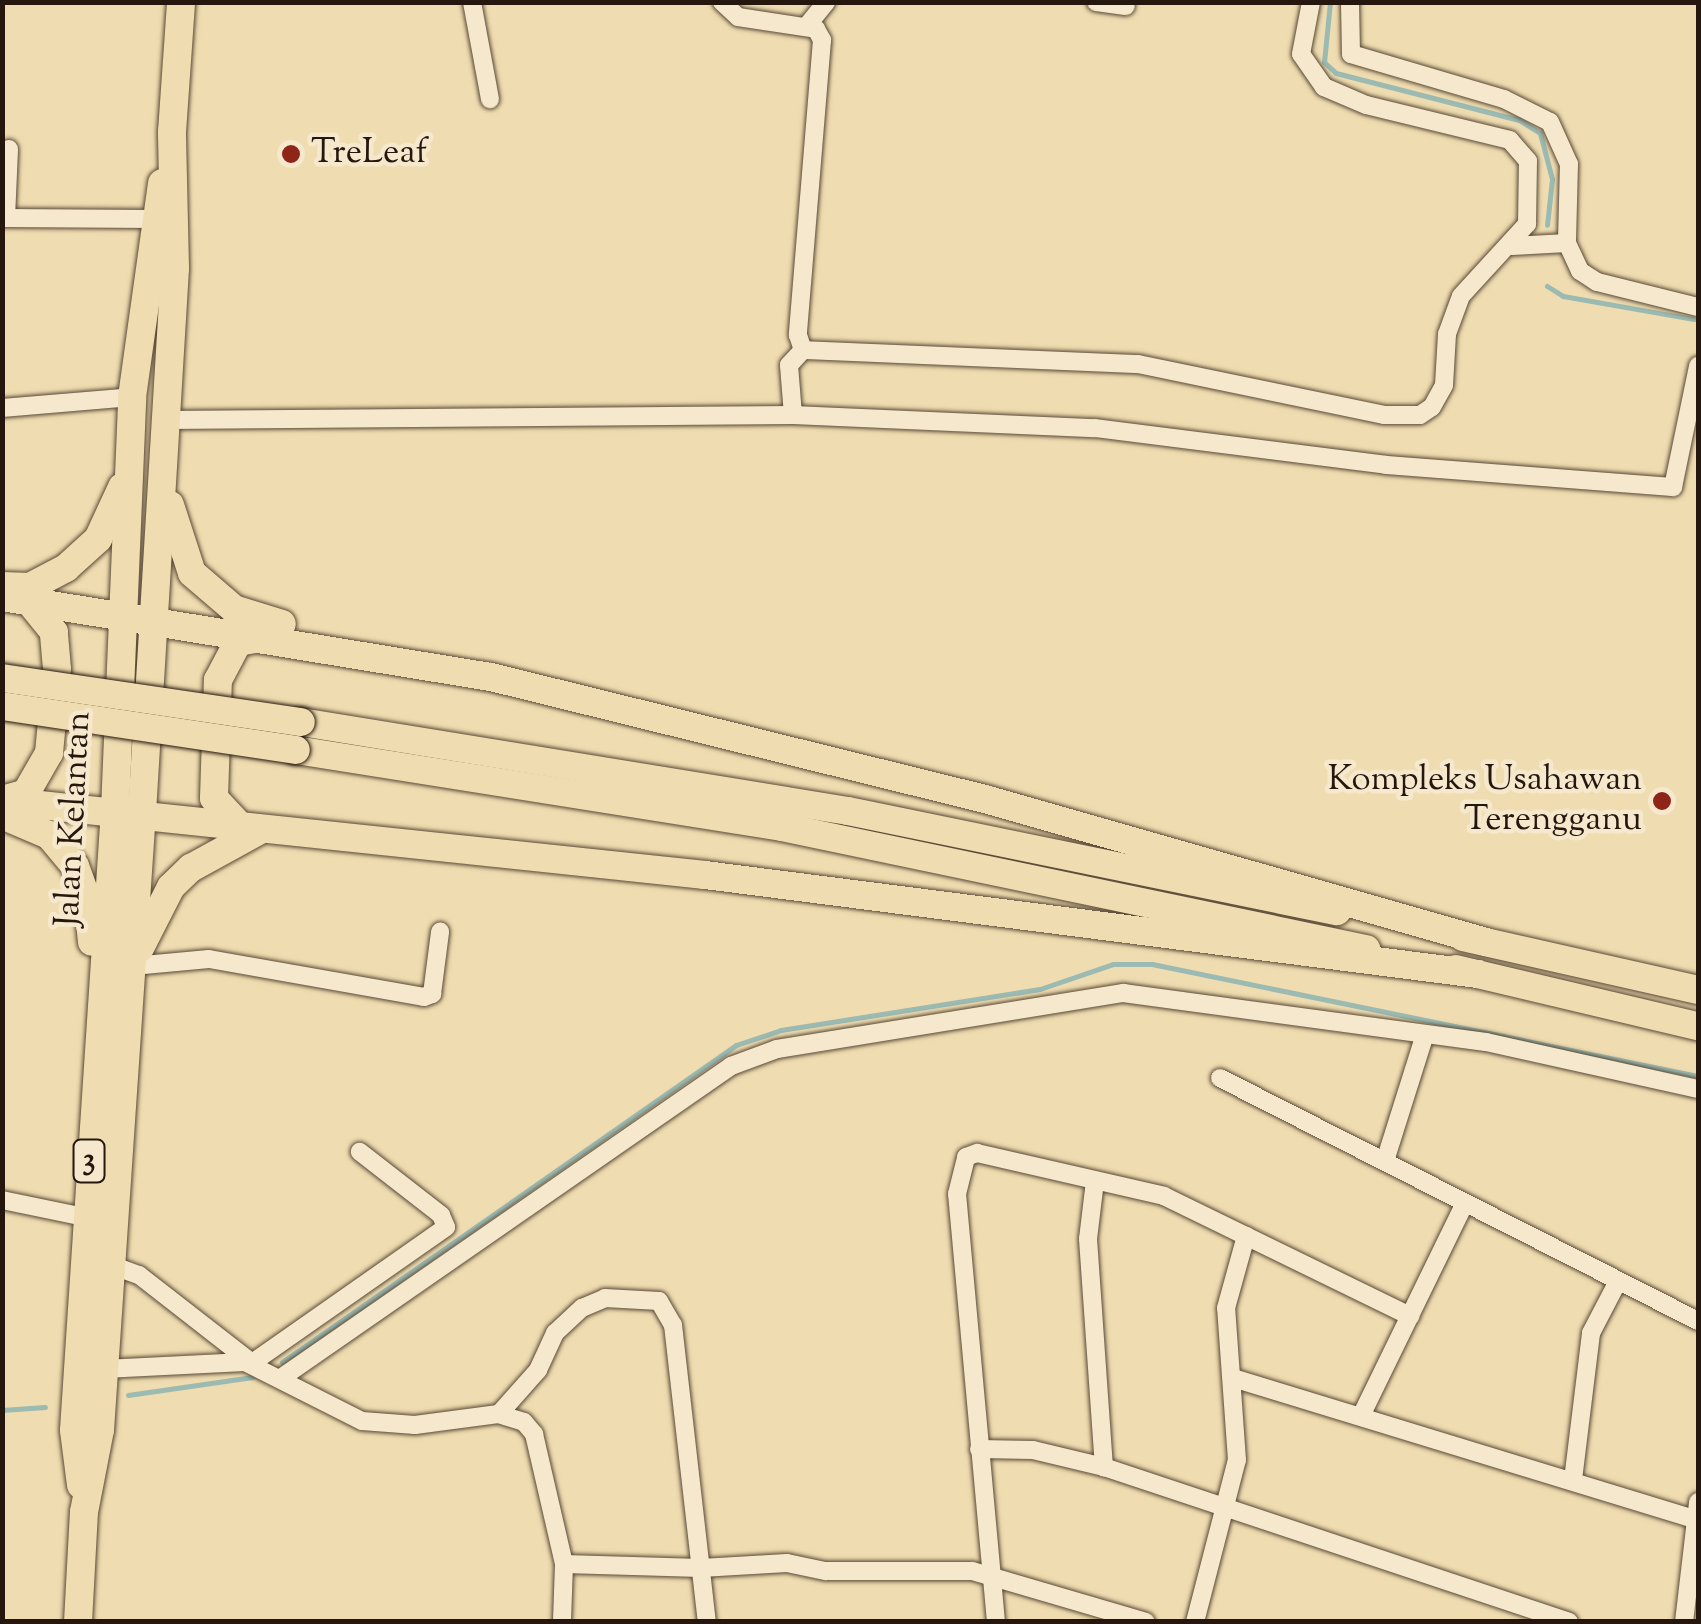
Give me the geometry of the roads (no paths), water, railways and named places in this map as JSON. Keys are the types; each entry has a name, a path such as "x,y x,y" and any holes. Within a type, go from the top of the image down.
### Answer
{"main road":[{"name":"Jalan Kelantan","path":"84,1512 74,1430 84,1218 100,1018 154,623 175,268 172,132 181,2"},
{"name":"Jalan Kelantan","path":"78,1622 84,1512 104,1370 132,966 124,619 132,411 154,219 172,132"},
{"path":"2,586 30,587 66,568 98,539 121,493 132,411"},
{"path":"164,474 192,573 234,609 417,662 857,765 1486,942"},
{"path":"16,599 417,662"},
{"path":"2,800 26,793 50,753 58,669 54,632 16,599"},
{"path":"252,827 214,798 218,680 238,642 267,636"},
{"path":"2,678 782,827 1478,974 1698,1026"},
{"path":"2,706 299,736 848,811 1486,942 1698,990"},
{"path":"2,800 1073,919 1478,974"},
{"path":"2,815 50,834 75,866 88,902 100,1018"},
{"path":"132,966 171,887 206,856 252,827"}],"street":[{"path":"472,2 490,100"},
{"path":"722,2 738,17 806,27 820,34 823,50 798,335 804,350"},
{"path":"806,27 826,2"},
{"path":"1096,2 1126,6"},
{"path":"792,410 789,365 804,350 1138,364 1384,415 1420,415 1444,385 1447,334 1462,296 1512,246 1527,224 1532,187 1522,150 1510,140 1366,105 1324,87 1301,54 1312,2"},
{"path":"1350,2 1351,54 1504,100 1550,122 1569,164 1566,244 1580,271 1597,282 1698,307"},
{"path":"9,150 4,218 154,219"},
{"path":"1512,246 1566,244"},
{"path":"165,420 792,410 1095,428 1386,465 1673,487 1698,366"},
{"path":"2,408 132,411"},
{"path":"132,966 209,959 424,997 432,994 440,932"},
{"path":"281,1378 753,1056 1122,993 1424,1037 1486,1042 1698,1089"},
{"path":"1384,1161 1424,1037"},
{"path":"1220,1078 1698,1321"},
{"path":"104,1370 252,1363 446,1227 441,1215 360,1152"},
{"path":"996,1622 958,1194 961,1164 978,1153 1164,1196 1410,1316"},
{"path":"1094,1181 1088,1240 1104,1467"},
{"path":"2,1200 84,1218"},
{"path":"1361,1416 1465,1203"},
{"path":"1195,1622 1228,1512 1237,1460 1227,1289 1246,1236"},
{"path":"111,1265 138,1276 252,1363 362,1421 415,1425 499,1414 524,1422 534,1434 564,1564 562,1622"},
{"path":"1574,1480 1591,1333 1617,1283"},
{"path":"499,1414 538,1370 555,1333 582,1308 604,1298 659,1301 673,1325 706,1622"},
{"path":"1233,1378 1574,1480 1697,1511 1684,1622"},
{"path":"979,1449 1033,1450 1104,1467 1228,1512 1569,1622"},
{"path":"564,1564 701,1568 787,1562 826,1572 993,1574 1146,1622"}],"waterway":[{"path":"1330,2 1324,62 1336,73 1519,120 1540,133 1552,179 1547,225"},
{"path":"1547,286 1563,296 1694,319"},
{"path":"282,1362 736,1045 781,1030 1040,989 1113,964 1152,964 1698,1076"},
{"path":"128,1395 253,1377"},
{"path":"2,1410 45,1407"}],"place":[{"name":"TreLeaf","path":"291,154"},
{"name":"Kompleks Usahawan Terengganu","path":"1662,801"}]}
